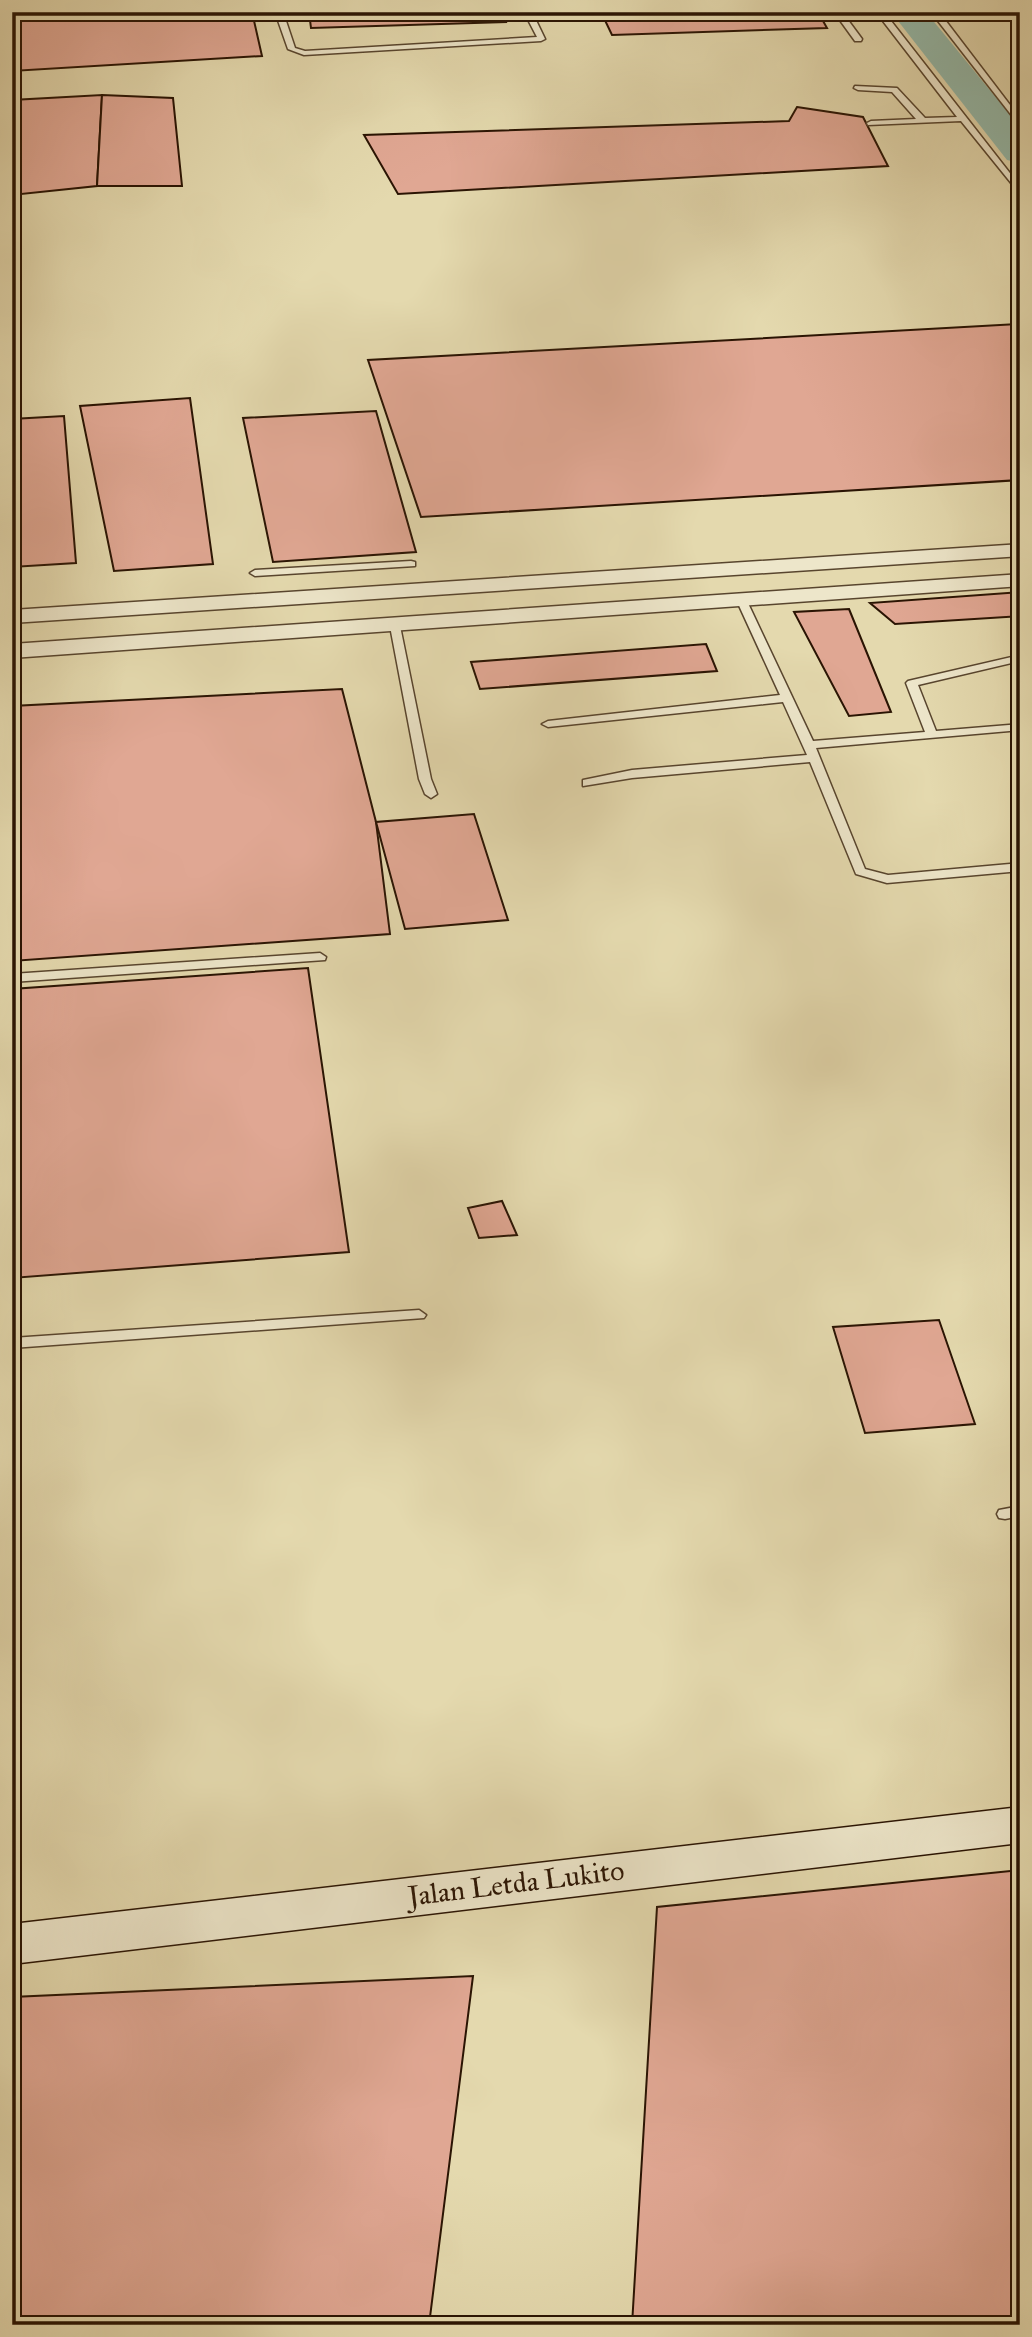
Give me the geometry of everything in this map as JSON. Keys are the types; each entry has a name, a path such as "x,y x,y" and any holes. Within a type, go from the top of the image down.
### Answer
{"street":[{"path":"12,617 1020,550"},
{"path":"12,651 1020,580"},
{"name":"Jalan Letda Lukito","path":"12,1944 1020,1825"}],"lane":[{"path":"279,12 292,49 304,53 541,40 541,35 528,12"},
{"path":"838,12 858,39"},
{"path":"880,12 1020,192"},
{"path":"935,12 1020,124"},
{"path":"858,88 894,90 923,121"},
{"path":"871,123 963,119"},
{"path":"255,573 411,564"},
{"path":"741,599 788,698 860,872 887,879 1020,867"},
{"path":"395,626 425,779 431,794"},
{"path":"932,734 912,683 1020,659"},
{"path":"548,724 788,698"},
{"path":"587,783 632,774 932,734 1020,727"},
{"path":"12,978 320,957"},
{"path":"12,1343 419,1315"}],"building":[{"path":"12,12 252,12 262,56 12,71"},
{"path":"309,12 503,12 506,22 311,28"},
{"path":"601,12 818,12 827,28 612,35"},
{"path":"102,95 97,186 12,195 12,100"},
{"path":"102,95 173,98 182,186 97,186"},
{"path":"797,107 863,117 888,166 398,194 364,135 789,121"},
{"path":"1020,324 1020,480 421,517 368,360"},
{"path":"190,398 213,564 114,571 80,406"},
{"path":"376,411 416,552 273,562 243,418"},
{"path":"64,416 76,563 12,567 12,419"},
{"path":"1020,592 1020,616 895,624 870,603"},
{"path":"849,609 891,712 849,716 794,612"},
{"path":"706,644 717,671 480,689 471,662"},
{"path":"342,689 376,822 390,934 12,961 12,706"},
{"path":"474,814 508,920 405,929 376,822"},
{"path":"308,968 349,1252 12,1278 12,989"},
{"path":"502,1201 517,1235 479,1238 468,1208"},
{"path":"939,1320 975,1424 865,1433 833,1327"},
{"path":"1020,1870 1020,2325 632,2325 657,1907"},
{"path":"473,1976 429,2325 12,2325 12,1997"}],"waterway":[{"path":"908,12 1020,152"}]}
